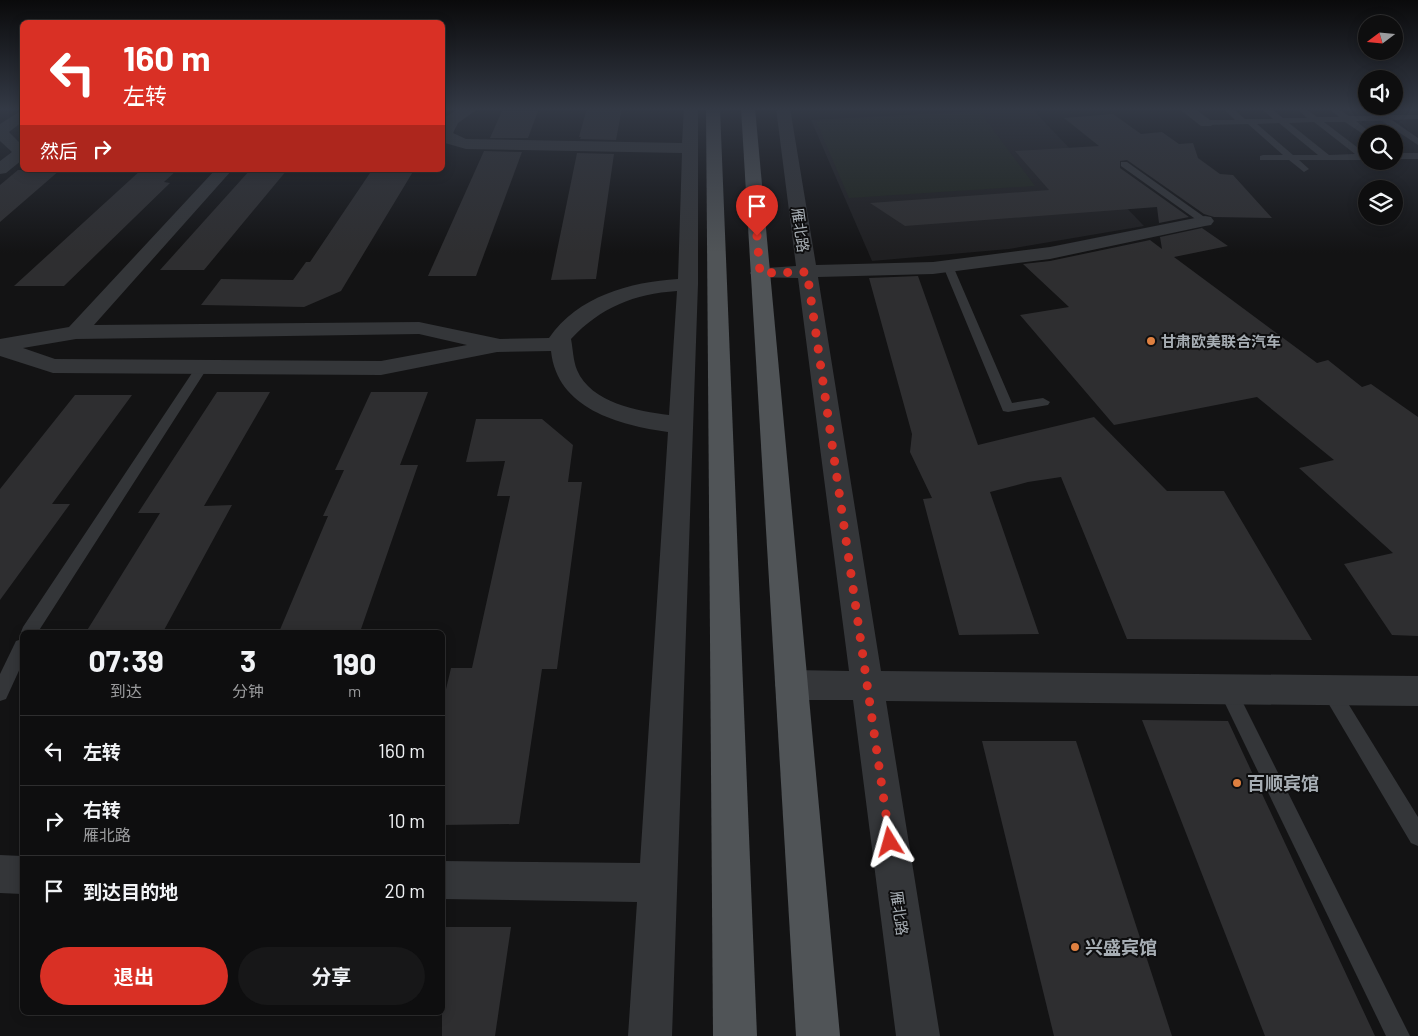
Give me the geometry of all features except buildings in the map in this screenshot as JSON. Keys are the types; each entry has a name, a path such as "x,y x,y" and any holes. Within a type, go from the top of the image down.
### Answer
{"main road":[{"path":"714,156 735,1036"},
{"path":"752,156 818,1036"}],"street":[{"path":"0,169 16,156"},
{"path":"650,1036 679,425 688,284 691,156"},
{"name":"雁北路","path":"790,156 918,1036"},
{"path":"76,332 222,172"},
{"path":"760,273 948,266 1050,252 1205,221"},
{"path":"679,425 641,421 608,409 582,393 567,372 560,338 575,319 598,304 633,291 656,286 688,284"},
{"path":"0,347 76,332 419,328 500,346"},
{"path":"0,347 53,366 380,368 500,346 561,344"},
{"path":"791,685 1418,691"},
{"path":"0,874 20,874"},
{"path":"445,880 658,883"}],"lane":[{"path":"1291,157 1304,168"},
{"path":"1263,158 1358,157"},
{"path":"1124,164 1205,221"},
{"path":"948,266 1008,408 1043,402"},
{"path":"30,630 202,367"},
{"path":"0,693 20,650"},
{"path":"1227,689 1398,1036"},
{"path":"1330,690 1418,836"}],"shaded area":[{"path":"827,156 1077,156 1144,226 1009,249 872,261"},
{"path":"831,156 1013,156 1035,186 849,198"}],"place":[{"name":"甘肃欧美联合汽车","path":"1151,341"},
{"name":"百顺宾馆","path":"1237,783"},
{"name":"兴盛宾馆","path":"1075,947"}],"route":[{"path":"757,236 760,273 807,272 890,842"}]}
